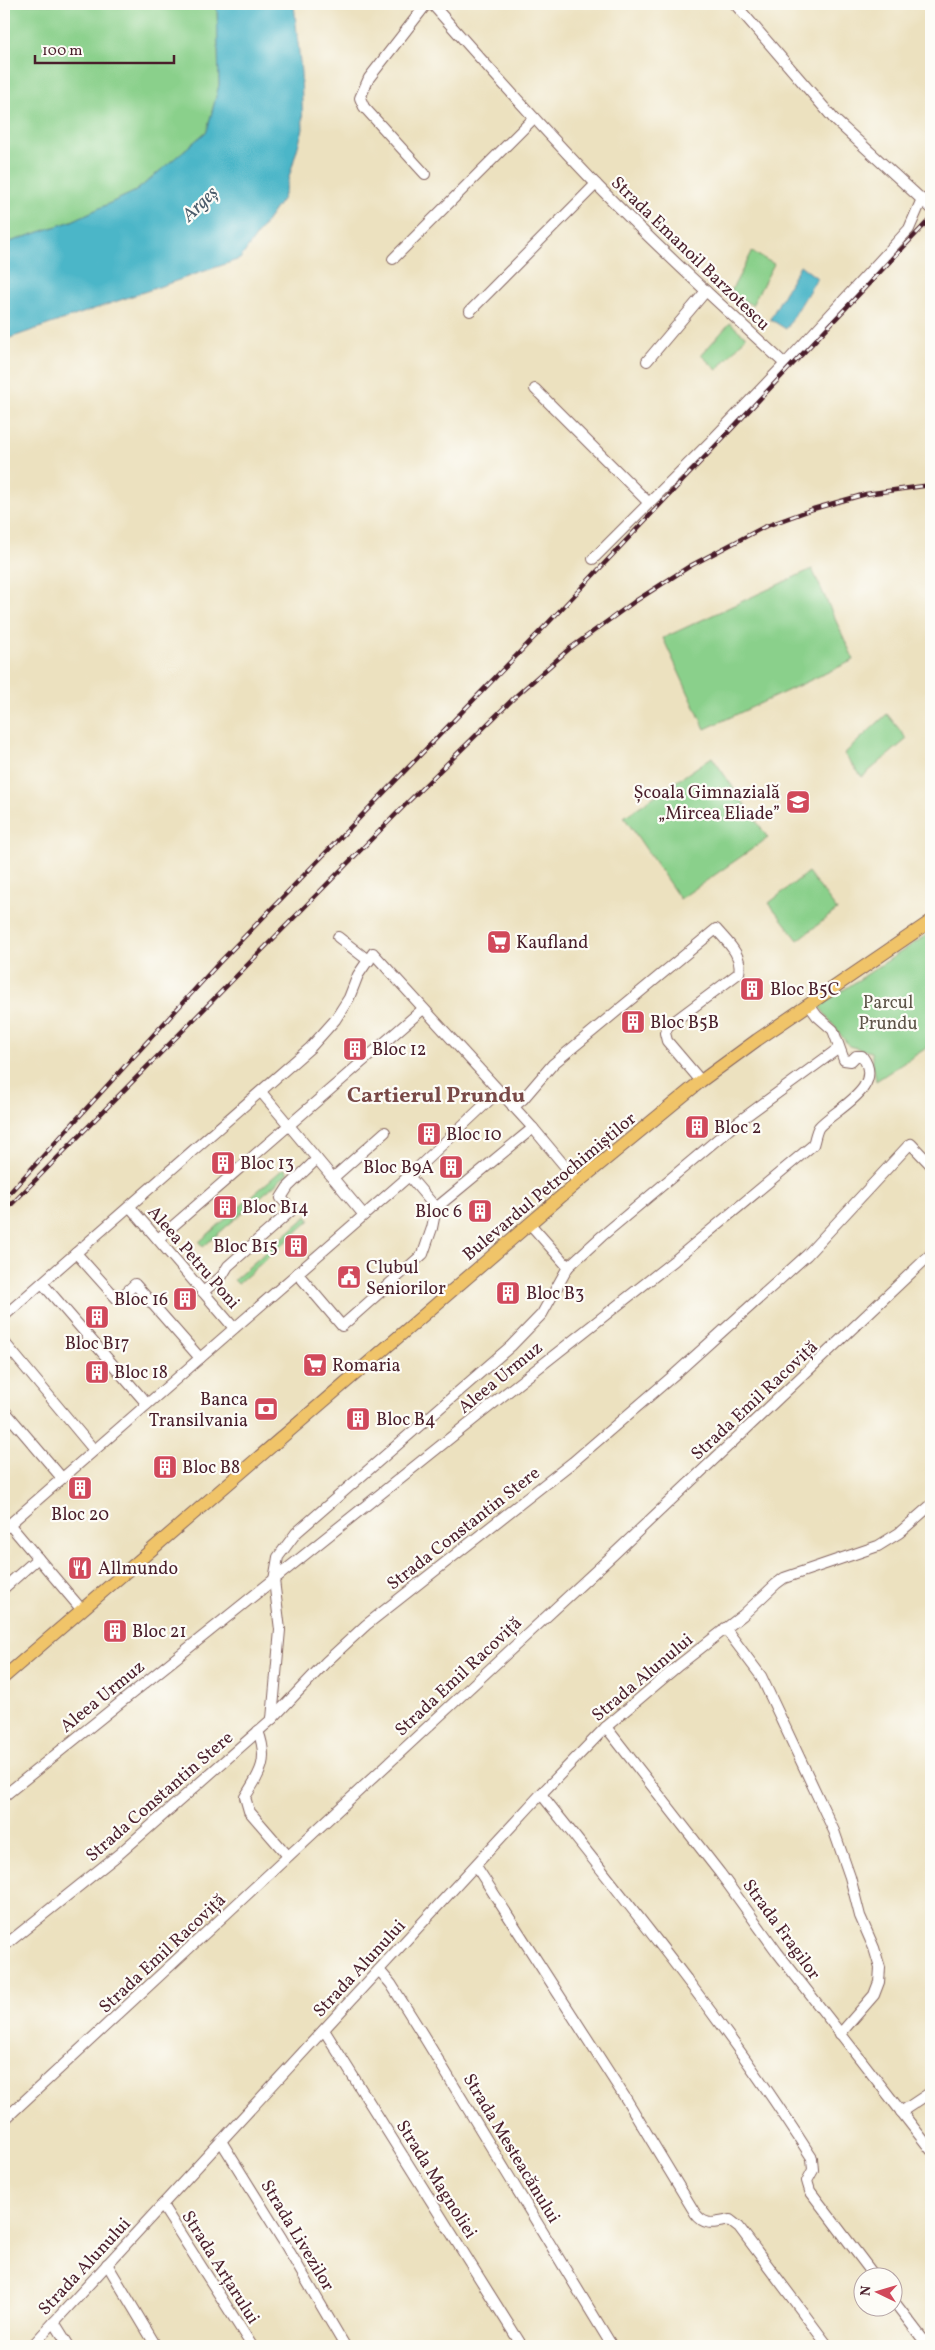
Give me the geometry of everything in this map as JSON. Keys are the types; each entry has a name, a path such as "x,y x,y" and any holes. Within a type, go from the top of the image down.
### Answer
{"main road":[{"name":"Bulevardul Petrochimiștilor","path":"4,1678 578,1182 700,1082 809,1004 931,921"}],"street":[{"name":"Strada Emanoil Barzotescu","path":"432,4 596,184 784,364"},
{"path":"425,174 364,107 360,98 369,78 425,6 432,4"},
{"path":"735,4 834,120 931,208"},
{"path":"393,259 534,118"},
{"path":"470,311 596,184"},
{"path":"593,558 650,503 784,364 909,229 922,199"},
{"path":"647,361 706,291"},
{"path":"535,390 650,503"},
{"path":"513,1107 523,1100 553,1064 716,929 736,953 741,964 739,973 668,1026 665,1033 667,1041 700,1082"},
{"path":"338,937 369,961"},
{"path":"4,1316 310,1048 335,1020 349,998 358,975 373,954 533,1128 578,1182"},
{"path":"272,1719 280,1630 274,1580 278,1557 296,1533 510,1346 542,1314 568,1268 602,1236 738,1122 839,1048 833,1030 817,1016 809,1004"},
{"path":"158,1239 423,1009"},
{"name":"Aleea Urmuz","path":"4,1796 702,1238 813,1145 818,1128 862,1092 868,1075 867,1062 862,1056 856,1056 851,1060 844,1060 839,1048"},
{"path":"261,1092 364,1215"},
{"path":"82,1610 38,1558 7,1527 409,1176 498,1092"},
{"path":"297,1273 342,1326 423,1254 432,1228 436,1208 533,1128"},
{"path":"333,1178 385,1132"},
{"name":"Strada Constantin Stere","path":"4,1946 119,1854 272,1719 326,1662 366,1625 572,1462 704,1348 807,1255 908,1146 911,1144 931,1165"},
{"path":"203,1292 222,1276 228,1266 292,1210 281,1198 288,1187 317,1159"},
{"path":"409,1176 436,1208"},
{"name":"Aleea Petru Poni","path":"130,1207 234,1328"},
{"path":"530,1224 568,1268"},
{"path":"76,1253 118,1300 135,1284 200,1358"},
{"name":"Strada Emil Racoviță","path":"4,2120 614,1554 931,1254"},
{"path":"42,1283 147,1404"},
{"path":"4,1342 94,1450"},
{"path":"4,1410 62,1478"},
{"name":"Strada Alunului","path":"32,2346 476,1866 540,1794 606,1727 743,1615 784,1578 878,1546 899,1533 931,1505"},
{"path":"4,1588 38,1558"},
{"path":"725,1628 761,1676 834,1831 850,1877 860,1916 874,1948 880,1968 879,1982 874,1994 840,2034"},
{"name":"Strada Fragilor","path":"606,1727 931,2150"},
{"path":"258,1731 264,1745 264,1762 245,1797 245,1803 248,1811 288,1856"},
{"path":"540,1794 647,1928 742,2054 812,2158 813,2170 807,2181 810,2191 868,2268"},
{"path":"476,1866 628,2102 700,2220 708,2224 730,2220 739,2227 828,2346"},
{"name":"Strada Mesteacănului","path":"379,1970 391,1984 438,2059 612,2346"},
{"name":"Strada Magnoliei","path":"324,2030 522,2346"},
{"path":"901,2112 931,2092"},
{"name":"Strada Livezilor","path":"221,2141 277,2230 345,2346"},
{"name":"Strada Arțarului","path":"162,2205 252,2346"},
{"path":"107,2264 156,2346"},
{"path":"902,2312 928,2346"},
{"path":"54,2322 69,2346"}],"green space":[{"path":"4,4 217,4 219,85 207,131 136,191 72,221 4,244"},
{"path":"752,252 774,264 752,305 730,293"},
{"path":"730,323 746,337 717,370 701,355"},
{"path":"812,569 854,660 705,729 663,638"},
{"path":"887,714 907,739 862,777 844,754"},
{"path":"712,757 768,838 680,899 624,817"},
{"path":"808,872 837,910 798,940 769,903"},
{"name":"Parcul Prundu","path":"931,932 931,1045 876,1081 871,1052 849,1046 819,1006"},
{"path":"284,1168 288,1173 203,1247 199,1242"},
{"path":"307,1216 310,1220 238,1284 234,1280"}],"water":[{"name":"Argeș","path":"217,4 294,4 301,72 303,129 283,198 240,259 4,340 4,244 72,221 136,191 207,131 219,85"},
{"path":"800,265 817,278 786,329 770,319"}],"railway":[{"path":"4,1199 218,964 549,622 931,218"},
{"path":"4,1212 407,803 516,696 569,649 634,602 690,566 764,527 813,509 866,494 931,485"}],"place":[{"name":"Școala Gimnazială „Mircea Eliade”","path":"798,802"},
{"name":"Kaufland","path":"499,942"},
{"name":"Bloc B5C","path":"752,989"},
{"name":"Bloc B5B","path":"633,1022"},
{"name":"Bloc 12","path":"355,1049"},
{"name":"Bloc 2","path":"697,1127"},
{"name":"Bloc 10","path":"429,1134"},
{"name":"Bloc 13","path":"223,1163"},
{"name":"Bloc B9A","path":"451,1167"},
{"name":"Bloc B14","path":"225,1207"},
{"name":"Bloc 6","path":"480,1211"},
{"name":"Bloc B15","path":"296,1246"},
{"name":"Clubul Seniorilor","path":"349,1277"},
{"name":"Bloc B3","path":"508,1293"},
{"name":"Bloc 16","path":"185,1299"},
{"name":"Bloc B17","path":"97,1317"},
{"name":"Romaria","path":"315,1365"},
{"name":"Bloc 18","path":"97,1372"},
{"name":"Banca Transilvania","path":"266,1409"},
{"name":"Bloc B4","path":"358,1419"},
{"name":"Bloc B8","path":"165,1467"},
{"name":"Bloc 20","path":"80,1488"},
{"name":"Allmundo","path":"80,1568"},
{"name":"Bloc 21","path":"115,1631"}],"district":[{"name":"Cartierul Prundu","path":"436,1094"}]}
